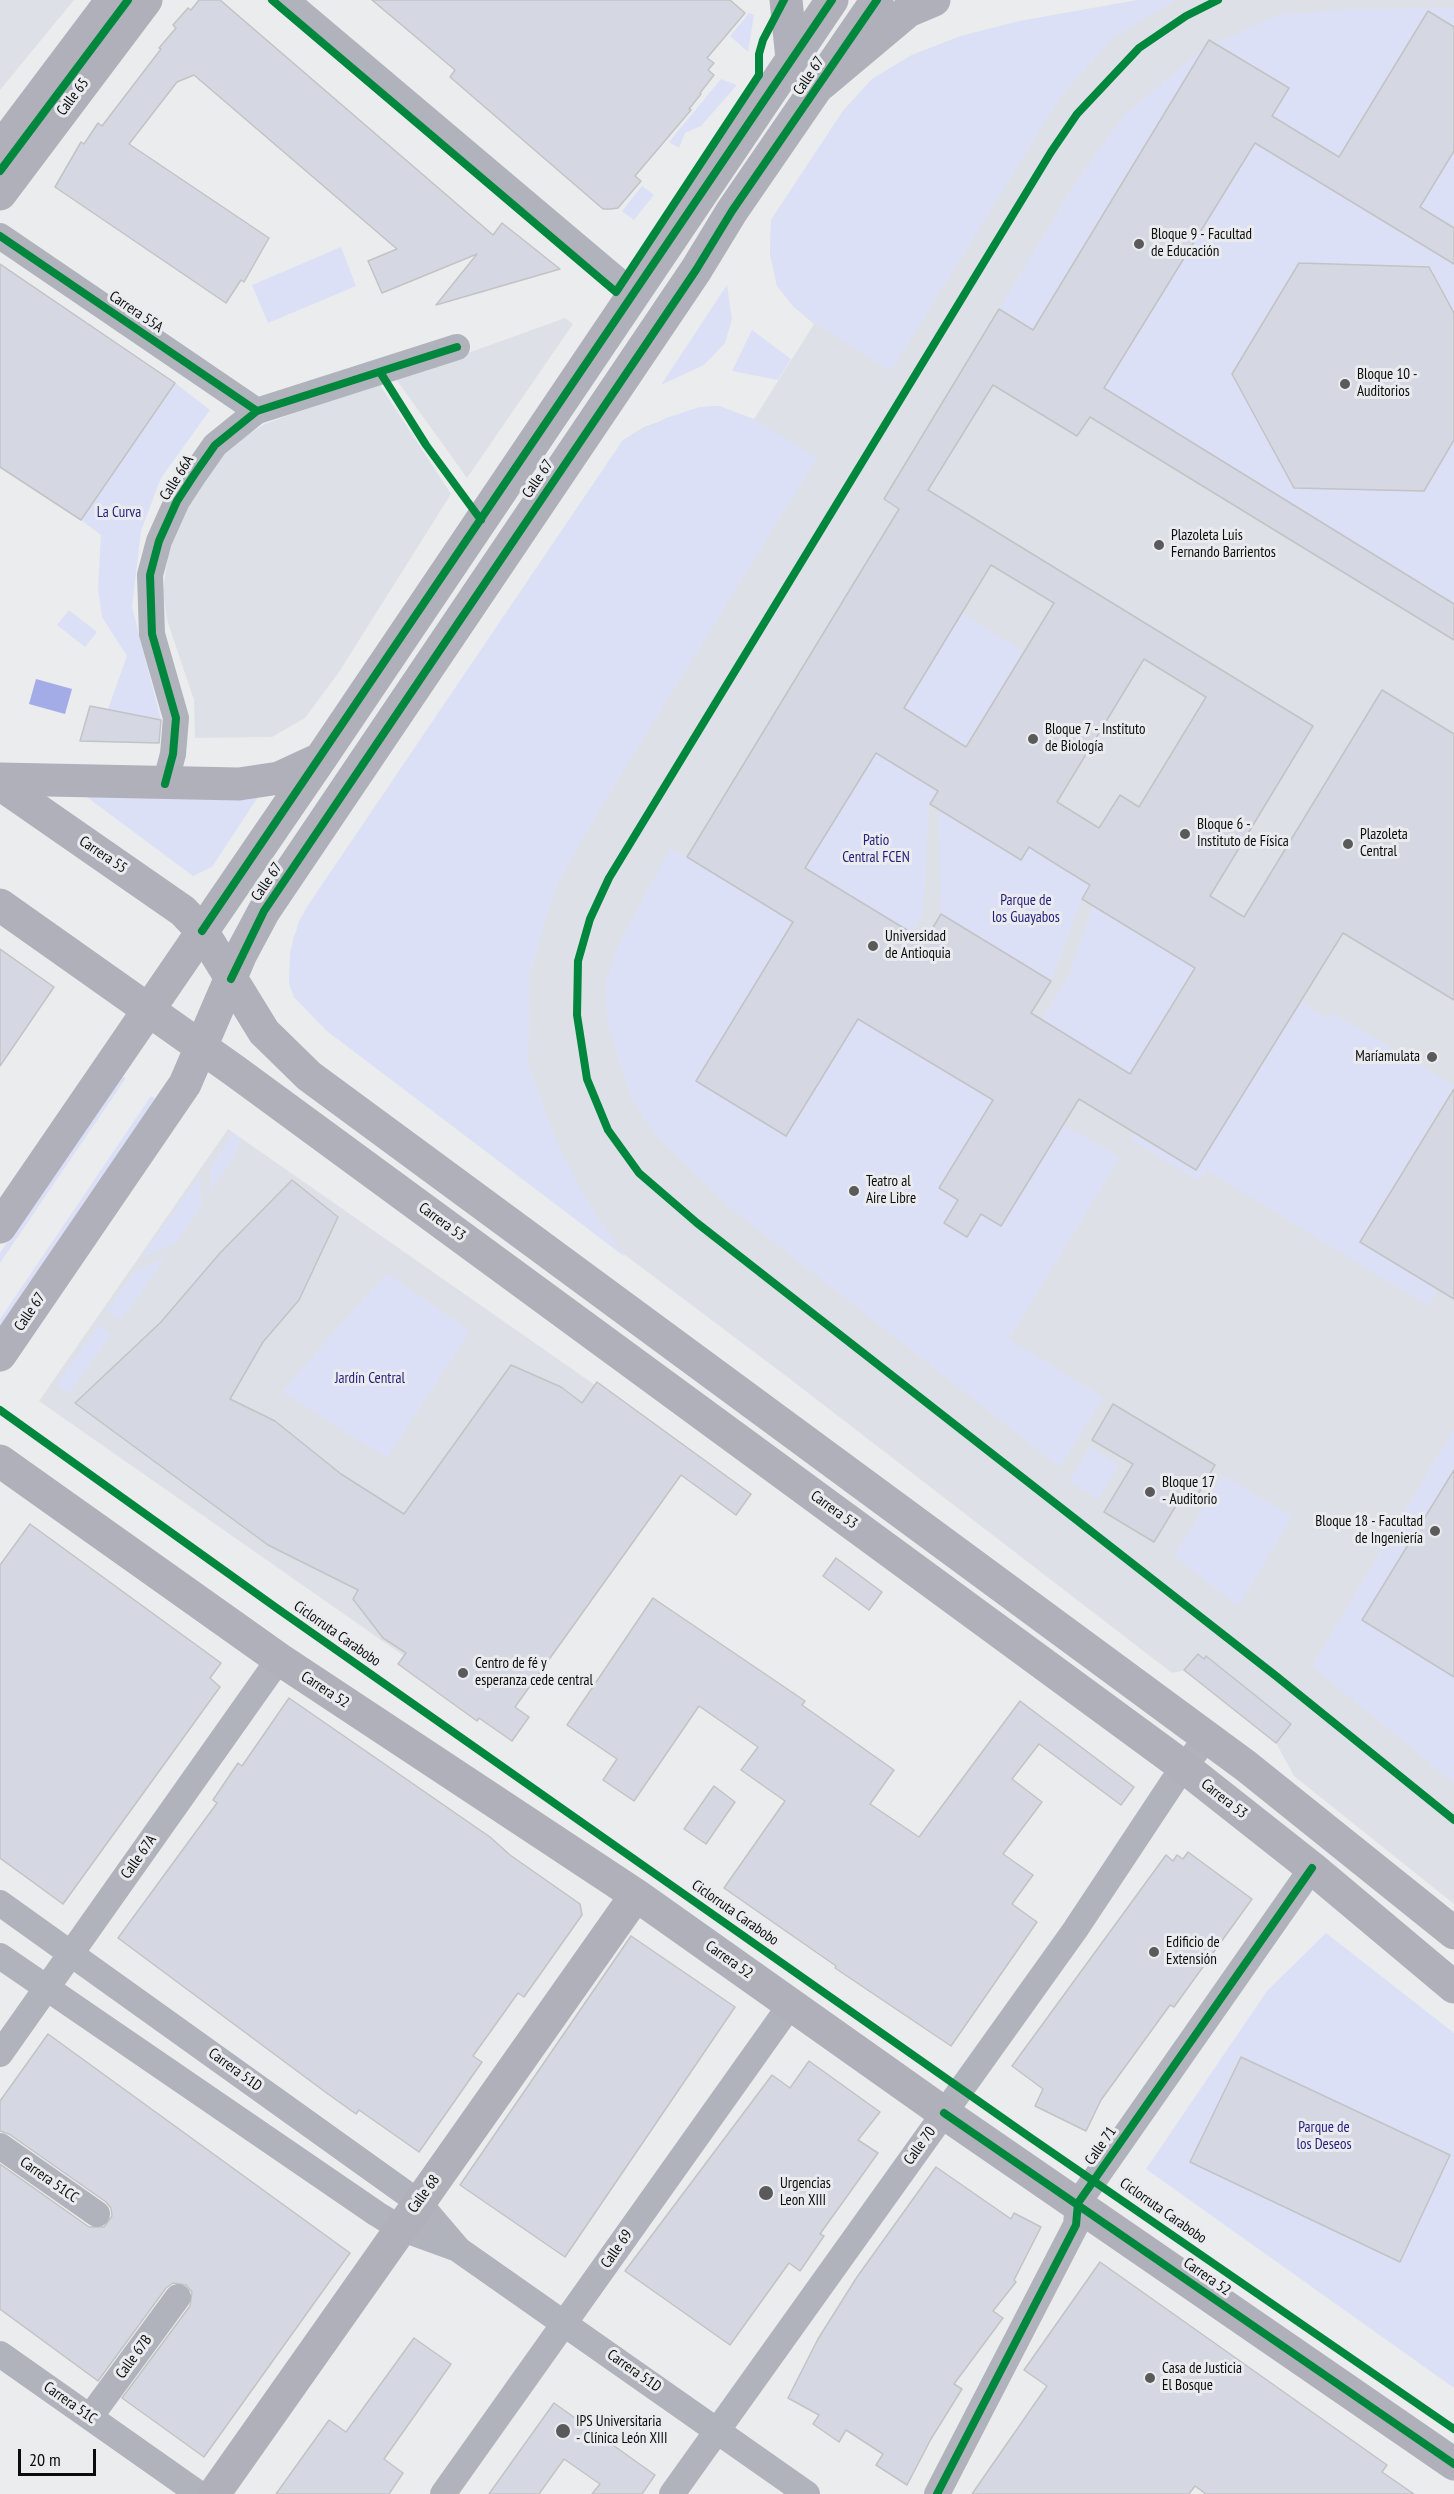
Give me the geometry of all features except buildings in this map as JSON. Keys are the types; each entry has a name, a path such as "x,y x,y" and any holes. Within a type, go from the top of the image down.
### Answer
{"highway":[{"path":"821,84 908,11 934,0"}],"main road":[{"name":"Calle 65","path":"0,149 112,0"},
{"name":"Calle 65","path":"0,194 146,0"},
{"path":"786,0 792,59"},
{"name":"Calle 67","path":"0,1227 321,758 832,0"},
{"name":"Calle 67","path":"0,1355 185,1084 264,911 696,270 732,211 877,0"},
{"path":"0,779 218,785 259,782 297,771 321,758"},
{"name":"Carrera 55","path":"0,784 167,899 202,932 231,979"},
{"path":"0,905 148,1008"},
{"path":"231,979 264,1032 309,1076 1207,1737 1454,1933"},
{"name":"Carrera 53","path":"148,1008 1184,1767 1312,1868 1454,1987"},
{"name":"Carrera 52","path":"0,1461 279,1659 636,1895 944,2113 1078,2203 1454,2464"},
{"name":"Calle 68","path":"214,2494 636,1895"}],"street":[{"path":"286,0 634,294"},
{"name":"Carrera 55A","path":"0,236 257,411"},
{"name":"Calle 66A","path":"165,784 173,754 176,718 152,634 150,575 159,541 177,501 194,474 215,445 257,411 457,346"},
{"name":"Calle 67A","path":"0,2054 279,1659"},
{"name":"Calle 70","path":"672,2494 1075,1930 1184,1767 1207,1737"},
{"name":"Calle 71","path":"937,2494 1076,2225 1078,2203 1312,1868"},
{"name":"Carrera 51D","path":"0,1903 72,1952 418,2202 459,2250"},
{"name":"Carrera 51D","path":"0,1956 400,2228 459,2250 807,2494"},
{"name":"Calle 69","path":"443,2494 791,2004"},
{"name":"Carrera 51CC","path":"0,2146 97,2214"},
{"name":"Calle 67B","path":"90,2417 178,2296"},
{"name":"Carrera 51C","path":"0,2354 199,2494"}],"shaded area":[{"path":"0,0 74,0 0,90"},
{"name":"Universidad de Antioquia","path":"1138,0 1454,0 1454,1904 1294,1776 1276,1743 1185,1670 1172,1673 786,1376 327,1031 294,997 289,983 293,939 307,907 623,440 644,427 700,407 719,406 754,419 814,324 794,307 777,286 770,254 771,220 843,111 872,79 912,55 961,36 1020,21"},
{"path":"565,318 573,324 467,478 396,379"},
{"path":"378,382 451,494 339,672 305,718 272,737 195,738 194,700 167,620 163,591 169,548 205,471 233,444 265,424"},
{"path":"228,1129 595,1385 404,1656 39,1401"}],"green space":[{"path":"1138,0 1176,0 1111,39 1058,101 891,371 814,323 794,307 777,286 770,254 771,220 843,111 872,79 912,55 961,36 1020,21"},
{"path":"1454,8 1454,604 1104,388 1027,326 999,309 1074,185 1124,115 1203,49 1278,15 1353,9"},
{"path":"749,13 754,15 748,52 730,36"},
{"path":"721,79 737,85 701,126 685,133 679,148 669,142"},
{"path":"642,186 654,195 634,220 622,211"},
{"path":"341,247 356,286 268,323 252,285"},
{"path":"727,285 732,319 725,343 704,365 661,385"},
{"path":"752,330 791,359 778,380 732,371"},
{"name":"La Curva","path":"175,383 210,410 161,478 141,531 132,607 161,720 108,709 127,656 102,617 98,587 101,535 81,520"},
{"path":"719,406 753,419 817,458 599,810 556,886 530,972 528,1063 555,1138 588,1203 625,1257 327,1031 294,997 289,983 290,952 299,921 307,907 623,440 666,418 700,407"},
{"path":"69,610 97,632 85,647 57,625"},
{"path":"962,613 1024,652 966,747 904,708"},
{"name":"Patio Central FCEN","path":"876,753 938,791 929,804 923,913 911,933 805,868"},
{"path":"84,795 258,797 212,867 193,876"},
{"name":"Parque de los Guayabos","path":"939,810 1021,860 1029,847 1091,885 1082,899 1051,981 941,915"},
{"path":"671,848 793,922 872,1028 982,1094 1063,1125 1120,1157 1009,1339 1103,1397 1060,1467 732,1209 655,1134 631,1097 608,1024 605,984 620,941"},
{"path":"1093,905 1203,954 1118,1094 1042,1020 1070,973"},
{"path":"1300,1001 1329,1019 1333,1013 1454,1086 1361,1242 1438,1289 1428,1306 1206,1170 1199,1181 1130,1139 1134,1132 1196,1170"},
{"path":"121,1075 126,1078 0,1263 0,1253"},
{"path":"151,1096 156,1099 0,1329 0,1319"},
{"path":"233,1133 241,1139 231,1161 210,1193 211,1166"},
{"path":"200,1176 201,1207 174,1244 141,1258"},
{"path":"165,1258 121,1320 107,1311 134,1272"},
{"name":"Jardín Central","path":"386,1273 470,1331 387,1458 282,1392"},
{"path":"99,1325 111,1334 69,1393 57,1384"},
{"path":"1454,1429 1454,1469 1362,1620 1454,1677 1454,1783 1312,1666"},
{"path":"1090,1447 1119,1465 1098,1499 1069,1481"},
{"path":"1223,1475 1292,1517 1238,1606 1174,1556"},
{"name":"Parque de los Deseos","path":"1326,1933 1454,2033 1454,2388 1146,2169 1267,1991"}],"water":[{"path":"36,679 72,689 65,714 29,704"}],"cycle path":[{"path":"0,171 128,0"},
{"path":"272,0 616,292 759,75 759,54 763,40 784,0"},
{"path":"202,931 832,0"},
{"path":"231,979 264,911 696,270 732,211 877,0"},
{"path":"1218,0 1186,16 1139,48 1077,114 1051,152 609,878 590,919 578,961 577,1015 587,1079 608,1130 639,1173 697,1223 1276,1676 1454,1820"},
{"path":"0,236 257,411"},
{"path":"165,784 173,754 176,718 152,634 150,575 159,541 177,501 194,475 215,445 257,411 457,347"},
{"path":"380,372 426,445 481,520"},
{"name":"Ciclorruta Carabobo","path":"0,1410 278,1609 1031,2138 1454,2429"},
{"path":"937,2494 1076,2225 1078,2203 1312,1868"},
{"path":"944,2113 1454,2464"}],"place":[{"name":"Bloque 9 - Facultad de Educación","path":"1139,244"},
{"name":"Bloque 10 - Auditorios","path":"1345,384"},
{"name":"Plazoleta Luis Fernando Barrientos","path":"1159,545"},
{"name":"Bloque 7 - Instituto de Biología","path":"1033,739"},
{"name":"Bloque 6 - Instituto de Física","path":"1185,834"},
{"name":"Plazoleta Central","path":"1348,844"},
{"name":"Universidad de Antioquia","path":"873,946"},
{"name":"Maríamulata","path":"1432,1057"},
{"name":"Teatro al Aire Libre","path":"854,1191"},
{"name":"Bloque 17 - Auditorio","path":"1150,1492"},
{"name":"Bloque 18 - Facultad de Ingeniería","path":"1435,1531"},
{"name":"Centro de fé y esperanza cede central","path":"463,1673"},
{"name":"Edificio de Extensión","path":"1154,1952"},
{"name":"Urgencias Leon XIII","path":"766,2193"},
{"name":"Casa de Justicia El Bosque","path":"1150,2378"},
{"name":"IPS Universitaria - Clínica León XIII","path":"563,2431"}]}
